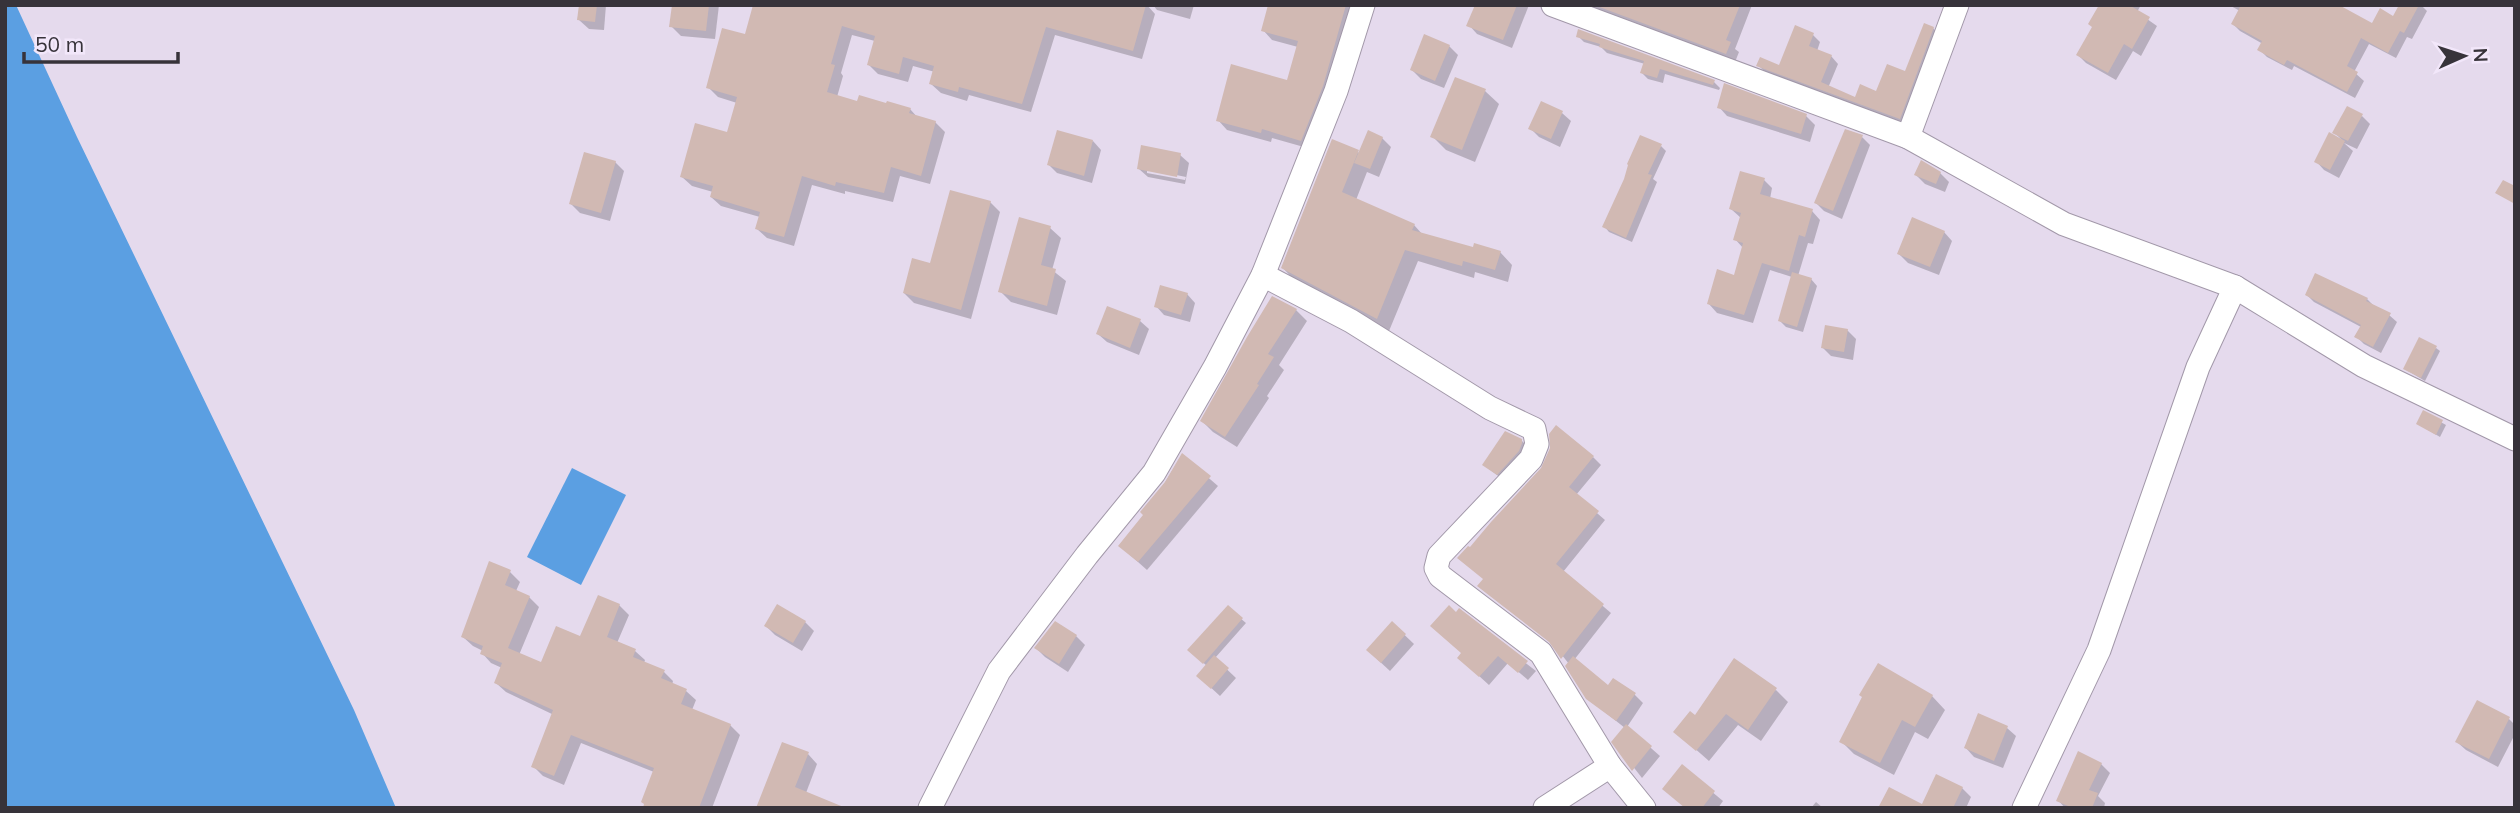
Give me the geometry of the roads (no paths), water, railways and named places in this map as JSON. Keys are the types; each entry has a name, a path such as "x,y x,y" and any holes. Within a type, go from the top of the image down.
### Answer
{"street":[{"path":"930,808 999,671 1087,555 1154,473 1215,367 1263,275 1336,91 1363,5"},
{"path":"1553,5 1908,137 2064,224 2235,288 2364,366 2515,439"},
{"path":"1908,137 1957,5"},
{"path":"1263,275 1351,321 1490,408 1534,429 1537,444 1531,459 1439,556 1436,568 1440,576 1541,653 1610,766 1644,808"},
{"path":"2024,808 2099,650 2198,367 2235,288"},
{"path":"1545,808 1610,766"}],"water":[{"path":"5,5 16,5 354,710 396,808 5,808"},
{"path":"572,468 626,495 581,585 527,557"}]}
